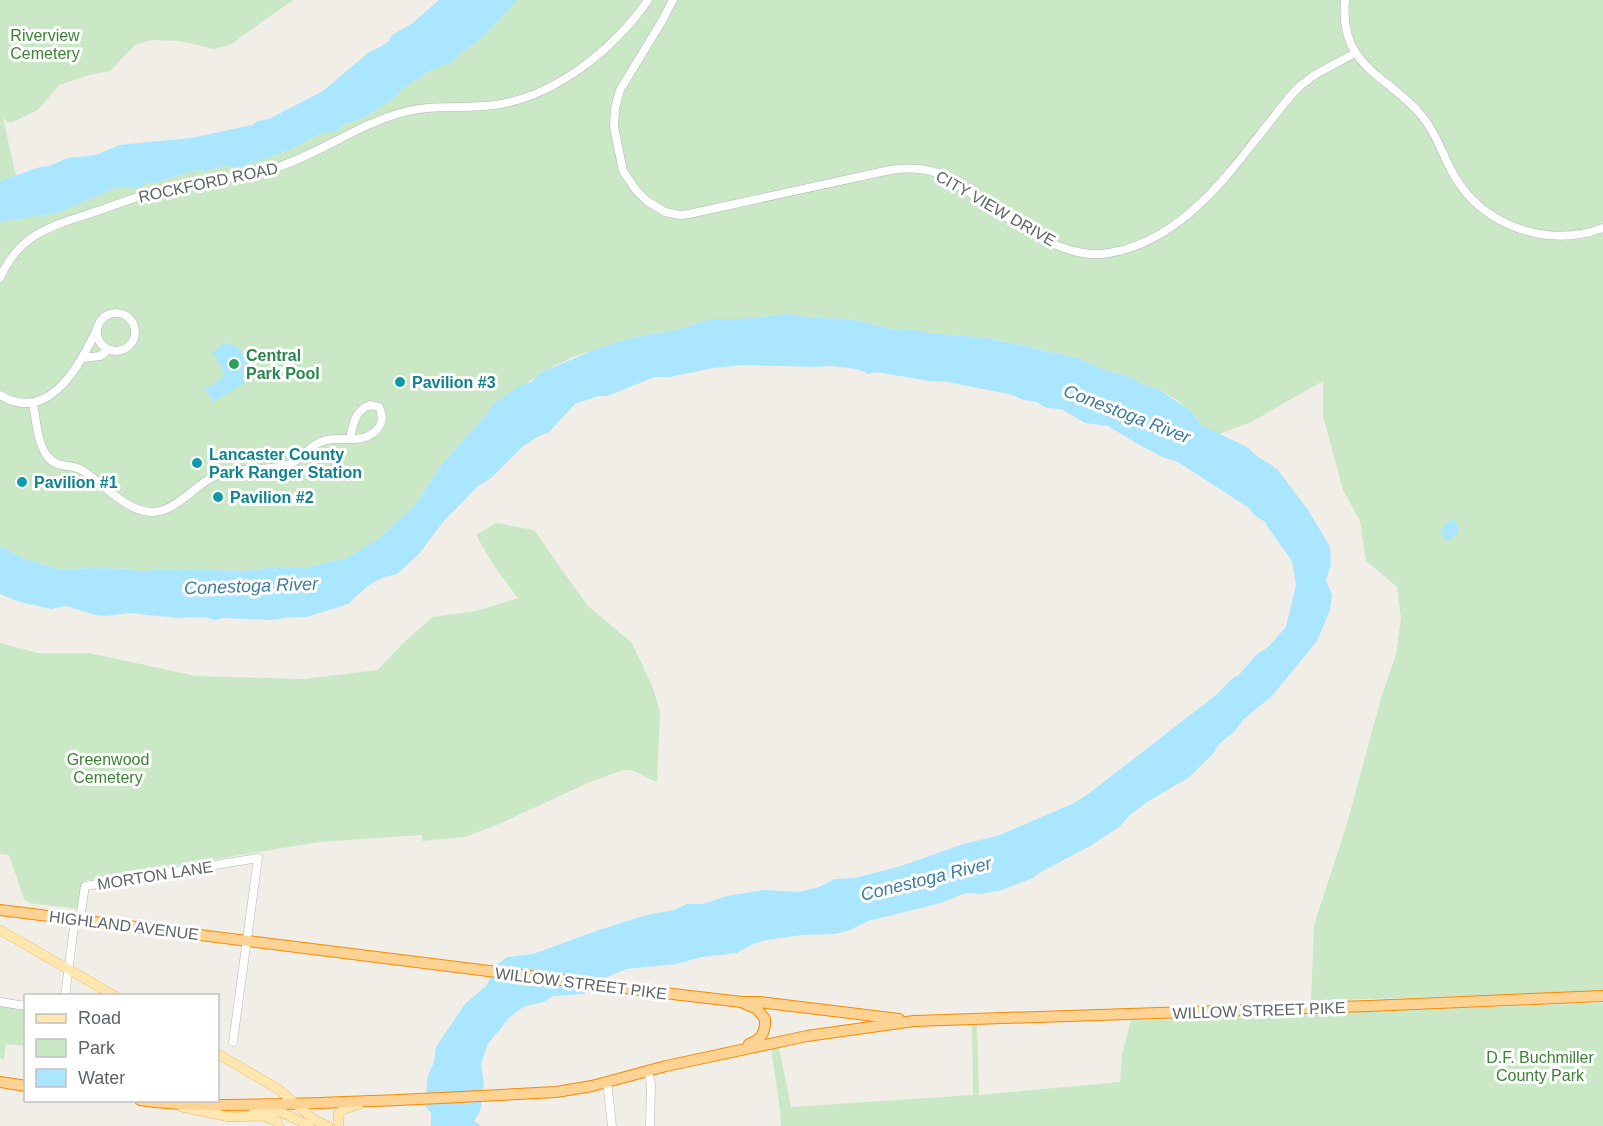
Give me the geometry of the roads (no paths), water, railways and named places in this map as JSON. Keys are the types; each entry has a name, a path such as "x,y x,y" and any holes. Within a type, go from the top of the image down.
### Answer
{"highway":[{"name":"HIGHLAND AVENUE","path":"0,910 248,941"},
{"name":"WILLOW STREET PIKE","path":"248,941 914,1022"},
{"name":"WILLOW STREET PIKE","path":"150,1102 223,1106 556,1092 828,1032 914,1022 1603,996"},
{"path":"666,1066 674,1061 744,1046 760,1039 765,1030 765,1019 756,1008 742,1002"},
{"path":"0,1083 24,1086"}],"main road":[{"path":"0,930 112,994"},
{"path":"219,1055 278,1089 315,1120 328,1126"},
{"path":"339,1126 337,1119 342,1110 371,1101"},
{"path":"171,1104 230,1117 267,1117 277,1121 279,1126"},
{"path":"285,1126 296,1104"},
{"path":"216,1113 272,1110 291,1115 310,1126"}],"street":[{"name":"ROCKFORD ROAD","path":"0,278 11,257 24,243 42,231 72,218 176,186 272,169 303,158 387,117 405,111 429,107 494,105 540,91 566,77 604,48 648,0"},
{"name":"CITY VIEW DRIVE","path":"672,0 662,21 623,85 614,114 623,171 636,190 659,210 671,214 689,214 890,170 908,167 924,168 946,177 1043,238 1068,249 1092,254 1110,253 1145,242 1183,219 1221,182 1301,85 1316,74 1355,53"},
{"path":"1345,0 1346,31 1355,53 1368,69 1416,108 1424,118 1456,179 1471,199 1489,214 1519,229 1542,235 1574,235 1603,228"},
{"path":"0,395 14,401 33,403 51,395 72,374 83,358 101,320 111,314 121,314 131,321 135,333 131,344 120,351 108,350 99,342 96,331"},
{"path":"83,358 100,356 108,350"},
{"path":"33,403 42,447 50,459 59,465 78,468 120,500 148,510 164,510 183,499 201,483 222,473 287,465 296,462 320,442 329,439 350,439 362,438 378,429 383,418 379,407 370,405 357,413 353,420 350,439"},
{"name":"MORTON LANE","path":"77,919 85,886 258,858 248,941"},
{"path":"65,994 77,919"},
{"path":"233,1042 248,941"},
{"path":"0,1002 24,1006"},
{"path":"648,1071 651,1084 650,1126"},
{"path":"607,1082 612,1126"}],"water":[{"path":"439,0 517,0 479,41 462,52 453,62 429,71 400,91 396,97 363,118 343,125 336,132 326,131 289,150 241,167 222,166 206,171 196,170 154,183 147,182 142,187 118,187 57,213 0,222 0,181 68,158 96,155 119,145 191,138 252,125 269,119 323,91 369,52 388,42 392,35 413,23"},
{"name":"Conestoga River","path":"787,314 850,319 896,330 911,329 988,338 1078,358 1158,389 1192,412 1201,425 1247,447 1278,470 1308,510 1330,546 1331,564 1326,580 1332,595 1330,610 1317,641 1272,696 1244,719 1188,778 1147,802 1119,827 1090,846 1033,878 1002,890 980,894 965,893 941,903 868,921 835,934 802,935 766,940 737,953 702,957 676,964 626,969 605,978 584,994 553,996 546,1001 523,1007 509,1018 487,1045 481,1065 484,1084 480,1112 474,1121 481,1126 431,1126 431,1113 426,1107 427,1078 434,1062 436,1047 465,1004 486,986 498,964 507,957 533,954 596,931 646,915 674,910 687,904 703,904 727,896 764,890 799,892 819,887 835,879 855,878 901,866 963,844 997,836 1072,804 1087,795 1216,695 1234,677 1238,676 1256,655 1268,647 1286,627 1296,585 1292,561 1266,525 1267,523 1255,516 1249,508 1178,462 1162,457 1108,426 1085,423 1063,410 1044,407 1037,402 947,382 876,372 868,374 857,369 833,366 744,365 669,377 655,377 607,396 598,396 575,404 549,432 522,447 491,478 477,487 443,522 419,554 397,574 384,577 369,585 348,604 307,617 271,620 224,618 215,620 205,617 179,618 128,613 107,616 95,615 66,606 51,609 20,602 0,594 0,546 25,559 62,570 90,568 140,571 172,569 247,571 268,568 305,568 347,558 381,537 416,504 441,465 487,414 491,406 519,386 532,382 538,374 626,339 680,329 711,319 742,319"},
{"name":"Central Park Pool","path":"225,343 238,347 256,376 213,402 205,389 226,375 212,352"},
{"path":"1454,520 1459,531 1447,541 1442,535 1442,529 1449,521"}],"place":[{"name":"Central Park Pool","path":"234,364"},
{"name":"Pavilion #3","path":"400,382"},
{"name":"Lancaster County Park Ranger Station","path":"197,463"},
{"name":"Pavilion #1","path":"22,482"},
{"name":"Pavilion #2","path":"218,497"}],"park label":[{"name":"Riverview Cemetery","path":"45,44"},
{"name":"Greenwood Cemetery","path":"108,768"},
{"name":"D.F. Buchmiller County Park","path":"1540,1066"}]}
